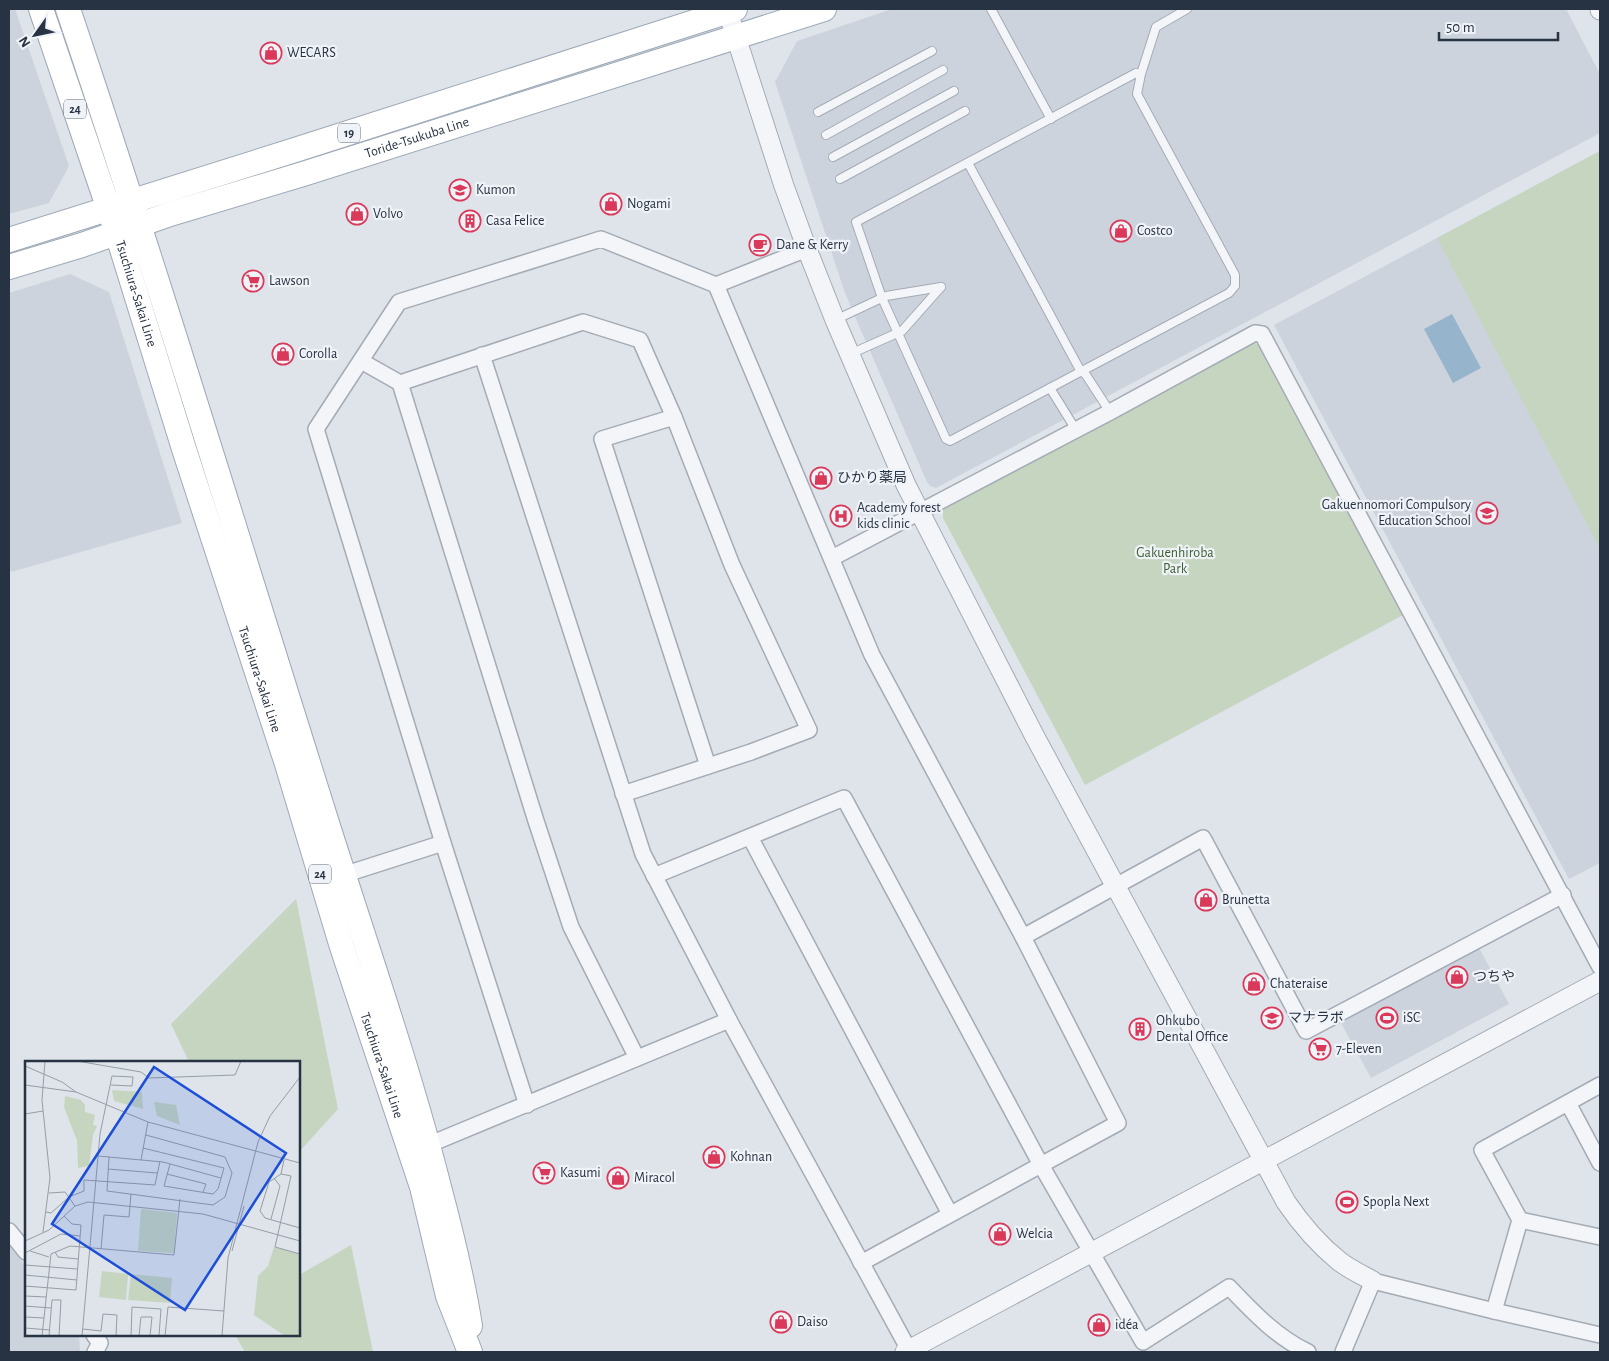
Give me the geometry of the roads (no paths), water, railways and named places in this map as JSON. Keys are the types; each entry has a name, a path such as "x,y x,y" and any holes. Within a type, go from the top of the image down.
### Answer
{"main road":[{"name":"Tsuchiura-Sakai Line","path":"41,9 117,233 186,459 287,764 345,956 422,1188 448,1296 470,1352"},
{"name":"Tsuchiura-Sakai Line","path":"68,9 139,225 406,1071 428,1145 465,1290 475,1352"},
{"name":"Toride-Tsukuba Line","path":"9,240 109,210 730,9"},
{"name":"Toride-Tsukuba Line","path":"9,267 82,246 139,225 824,9"}],"street":[{"path":"730,9 736,37 784,186 807,249 835,320 906,485 1034,735 1283,1197 1301,1224 1340,1262 1373,1281 1600,1335"},
{"path":"527,1105 443,843 316,429 398,302 601,239 716,286 807,249"},
{"path":"716,286 872,655 1023,937 1118,1123 861,1263"},
{"path":"400,383 582,322 640,340 674,418 732,564 809,730 751,752 623,794"},
{"path":"832,558 1110,412 1255,333 1262,334 1563,894 1600,967"},
{"path":"482,356 643,854 729,1020 907,1351 1600,981"},
{"path":"361,361 400,383 533,812 571,927 637,1058"},
{"path":"674,418 602,439 708,766"},
{"path":"654,876 844,798 1041,1165 1143,1342 1229,1287 1260,1319 1296,1347 1308,1352"},
{"path":"750,837 950,1214"},
{"path":"1023,937 1202,838 1306,1032 1563,894"},
{"path":"343,875 443,843"},
{"path":"428,1145 729,1020"},
{"path":"1494,1311 1520,1220 1482,1150 1600,1085"},
{"path":"1568,1103 1600,1163"},
{"path":"1520,1220 1600,1237"},
{"path":"9,1231 25,1251"},
{"path":"1343,1352 1373,1281"},
{"path":"95,1336 100,1343 95,1352"}],"lane":[{"path":"991,9 1051,119"},
{"path":"1136,73 856,222 882,298 946,439 950,441 1080,370 1229,293 1235,286 1235,275 1137,94 1141,74 1156,27 1187,9"},
{"path":"818,112 932,51"},
{"path":"826,135 943,70"},
{"path":"833,157 954,91"},
{"path":"840,179 965,111"},
{"path":"968,163 1080,370 1086,375 1110,412"},
{"path":"835,320 882,298 940,287 902,331 850,354"},
{"path":"1050,388 1076,430"}],"water":[{"path":"1452,314 1481,368 1453,383 1424,329"}],"place":[{"name":"WECARS","path":"271,53"},
{"name":"Kumon","path":"460,190"},
{"name":"Nogami","path":"611,204"},
{"name":"Volvo","path":"357,214"},
{"name":"Casa Felice","path":"470,221"},
{"name":"Costco","path":"1121,231"},
{"name":"Dane & Kerry","path":"760,245"},
{"name":"Lawson","path":"253,281"},
{"name":"Corolla","path":"283,354"},
{"name":"ひかり薬局","path":"821,478"},
{"name":"Gakuennomori Compulsory Education School","path":"1487,513"},
{"name":"Academy forest kids clinic","path":"841,516"},
{"name":"Brunetta","path":"1206,900"},
{"name":"つちや","path":"1457,977"},
{"name":"Chateraise","path":"1254,984"},
{"name":"マナラボ","path":"1272,1018"},
{"name":"iSC","path":"1387,1018"},
{"name":"Ohkubo Dental Office","path":"1140,1029"},
{"name":"7-Eleven","path":"1320,1049"},
{"name":"Kohnan","path":"714,1157"},
{"name":"Kasumi","path":"544,1173"},
{"name":"Miracol","path":"618,1178"},
{"name":"Spopla Next","path":"1347,1202"},
{"name":"Welcia","path":"1000,1234"},
{"name":"Daiso","path":"781,1322"},
{"name":"idéa","path":"1099,1325"}],"park label":[{"name":"Gakuenhiroba Park","path":"1175,562"}]}
